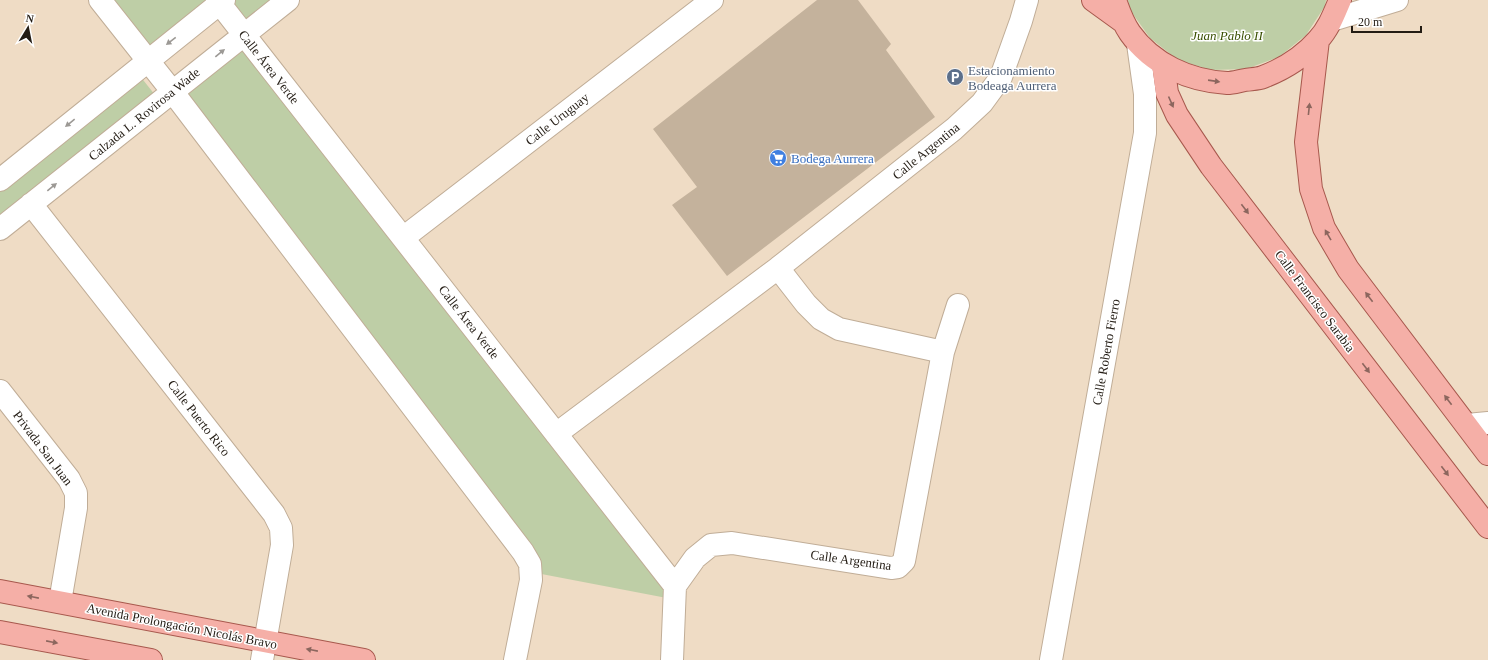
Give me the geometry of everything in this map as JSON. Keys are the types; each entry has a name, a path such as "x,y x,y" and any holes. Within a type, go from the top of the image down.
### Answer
{"main road":[{"path":"1093,0 1122,21"},
{"path":"1115,0 1122,21 1138,44 1163,64 1194,78 1228,83 1262,78 1293,63 1318,40 1332,20 1340,0"},
{"path":"1318,40 1306,142 1311,189 1324,228 1348,269 1477,424 1488,454"},
{"name":"Calle Francisco Sarabia","path":"1163,64 1168,93 1177,115 1211,166 1488,527"},
{"name":"Avenida Prolongación Nicolás Bravo","path":"0,591 60,602 263,651 364,660"},
{"path":"0,632 151,660"}],"street":[{"path":"100,0 172,91 530,564 531,580 516,660"},
{"name":"Calzada L. Rovirosa Wade","path":"0,229 288,0"},
{"name":"Calle Uruguay","path":"403,238 712,0"},
{"name":"Calle Argentina","path":"556,434 778,268 954,129 982,103 1001,76 1027,0"},
{"path":"1332,20 1397,0"},
{"path":"0,180 220,1"},
{"name":"Calle Área Verde","path":"220,1 244,34 675,586"},
{"name":"Calle Roberto Fierro","path":"1051,660 1145,133 1145,94 1138,44"},
{"name":"Calle Puerto Rico","path":"31,204 274,514 281,528 282,545 263,651"},
{"path":"778,268 806,304 821,319 839,329 943,352"},
{"name":"Calle Argentina","path":"675,586 695,558 711,545 732,543 891,568 898,567 904,561 943,352 958,305"},
{"name":"Privada San Juan","path":"0,391 69,479 76,493 76,508 60,602"},
{"path":"672,660 675,586"}],"green space":[{"path":"102,0 215,0 147,57"},
{"path":"229,0 284,0 244,31"},
{"name":"Juan Pablo II","path":"1128,0 1326,0 1325,6 1306,35 1279,57 1246,69 1211,70 1178,60 1150,38 1130,10"},
{"path":"244,34 672,599 531,572 173,92"},
{"path":"136,71 159,100 0,227 0,181"}],"building":[{"name":"Bodega Aurrera","path":"817,0 858,0 891,44 886,50 935,117 727,276 672,205 697,187 653,129"}],"place":[{"name":"Estacionamiento Bodeaga Aurrera","path":"955,77"},
{"name":"Bodega Aurrera","path":"778,158"}]}
